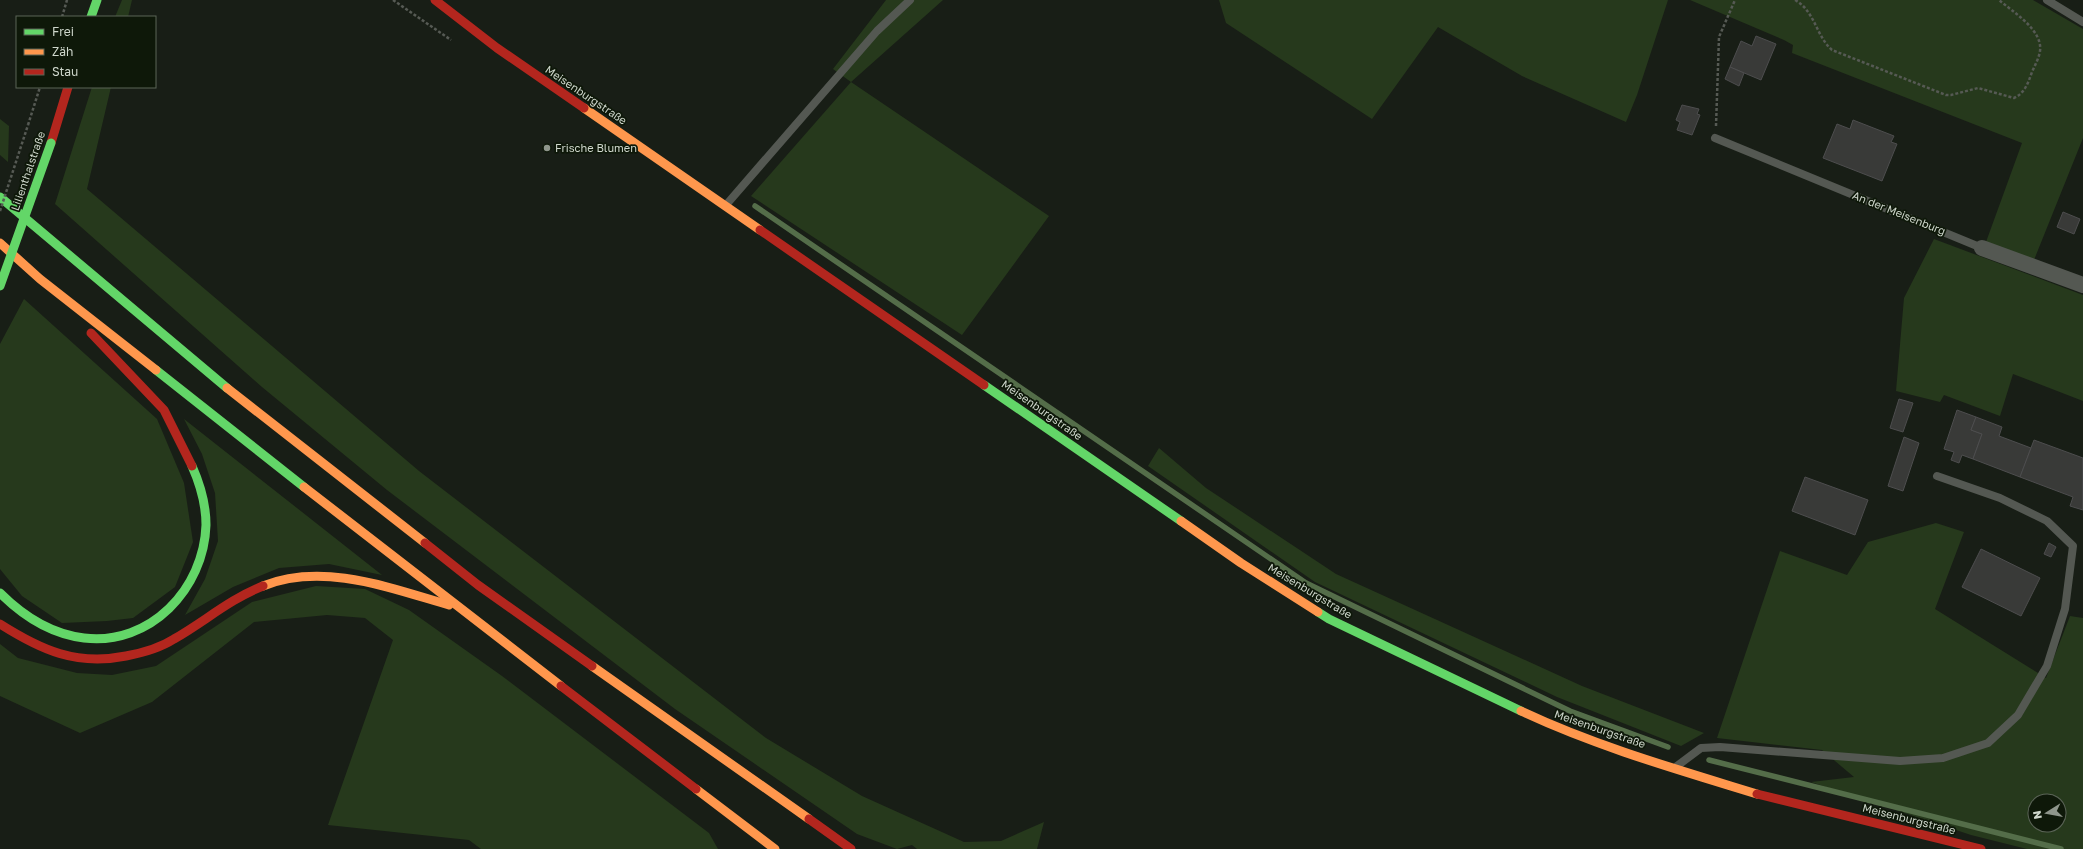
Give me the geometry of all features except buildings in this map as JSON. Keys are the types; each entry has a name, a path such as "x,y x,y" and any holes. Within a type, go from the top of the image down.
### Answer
{"main road":[{"path":"91,16 97,0"},
{"name":"Meisenburgstraße","path":"435,0 497,48 726,205 1241,563 1329,619 1550,724 1674,768 1773,798 1981,849"},
{"name":"Lilienthalstraße","path":"0,286 51,143 68,88"},
{"path":"0,197 198,365 478,585 851,849"},
{"path":"0,244 40,279 459,608 775,849"},
{"path":"0,593 14,607 37,623 63,634 96,640 125,636 148,626 174,608 194,579 204,545 206,512 197,476 165,411 40,279"},
{"path":"0,624 28,643 57,654 83,661 113,660 144,652 173,640 222,607 251,591 279,581 335,576 363,580 459,608"}],"street":[{"name":"An der Meisenburg","path":"1982,248 2083,285"}],"lane":[{"path":"726,205 877,31 910,0"},
{"path":"2048,0 2082,21"},
{"name":"An der Meisenburg","path":"1715,138 1982,248"},
{"path":"1674,768 1701,748 1720,747 1900,761 1943,758 1988,743 2018,715 2047,666 2052,652 2065,609 2073,546 2047,521 2000,498 1937,476"}],"path":[{"path":"62,16 67,0"},
{"path":"1715,138 1719,37 1735,0"},
{"path":"1795,0 1805,5 1826,45 1832,50 1946,95 1978,88 2014,98 2020,95 2028,84 2040,51 2039,39 2031,28 1999,0"},
{"name":"Lilienthalstraße","path":"0,211 40,88"}],"green space":[{"path":"122,0 132,0 128,16 115,16"},
{"path":"886,0 943,0 851,82 833,69"},
{"path":"1219,0 1668,0 1637,95 1626,122 1522,76 1438,27 1372,119 1226,23"},
{"path":"1690,0 2033,0 2083,29 2083,138 2034,260 1986,242 2022,143 1792,53 1793,45 1784,40"},
{"path":"851,82 1049,216 962,335 751,196"},
{"path":"92,88 111,88 87,189 419,471 766,738 862,796 964,842 1001,841 1044,822 1037,849 917,849 912,845 897,849 857,834 675,709 387,490 262,387 55,204"},
{"path":"0,119 9,126 8,162 0,155"},
{"path":"1934,239 2083,295 2083,401 2013,374 2000,416 1944,395 1940,402 1896,391 1904,298"},
{"path":"24,299 157,419 184,483 193,542 175,587 133,618 62,623 22,596 0,569 0,344"},
{"path":"184,419 382,575 329,564 279,568 233,587 185,615 205,579 218,541 215,493 202,454"},
{"path":"1159,448 1206,488 1336,574 1582,686 1704,733 1681,746 1557,697 1315,582 1148,466"},
{"path":"1936,523 1964,532 1935,609 2046,678 2070,616 2083,618 2083,849 2027,849 1971,835 1811,782 1854,777 1822,750 1717,738 1780,551 1847,575 1868,542"},
{"path":"316,586 365,589 409,610 502,676 709,833 718,849 481,849 469,840 328,825 393,640 365,618 327,615 254,622 152,702 80,733 0,696 0,644 18,658 77,673 112,675 156,666 252,602"}],"waterway":[{"path":"755,206 1306,583 1570,711 1668,747"},
{"path":"1709,760 2061,849"}],"traffic: fast":[{"path":"91,16 97,0"},
{"path":"0,286 51,143"},
{"path":"0,197 227,388"},
{"path":"156,370 304,487"},
{"path":"984,385 1181,521"},
{"path":"0,593 18,609 38,623 60,633 72,636 84,638 108,638 131,633 151,623 169,608 184,591 195,571 203,549 206,525 204,502 198,480 192,466"},
{"path":"1318,612 1329,619 1521,711"}],"traffic: slow":[{"path":"584,108 760,230"},
{"path":"0,243 40,279 156,370"},
{"path":"227,388 425,543"},
{"path":"304,487 561,686"},
{"path":"1181,521 1241,563 1318,612"},
{"path":"263,586 286,579 309,576 333,577 380,585 449,605"},
{"path":"592,666 809,819"},
{"path":"1521,711 1549,724 1608,746 1757,794"},
{"path":"696,789 775,849"}],"traffic: jam":[{"path":"435,0 497,48 584,108"},
{"path":"51,143 68,88"},
{"path":"760,230 984,385"},
{"path":"91,333 164,410 192,466"},
{"path":"425,543 478,585 592,666"},
{"path":"0,624 30,641 60,654 91,659 108,659 151,650 163,645 239,597 263,586"},
{"path":"561,686 696,789"},
{"path":"1757,794 1981,849"},
{"path":"809,819 851,849"}],"place":[{"name":"Frische Blumen","path":"547,148"}]}
